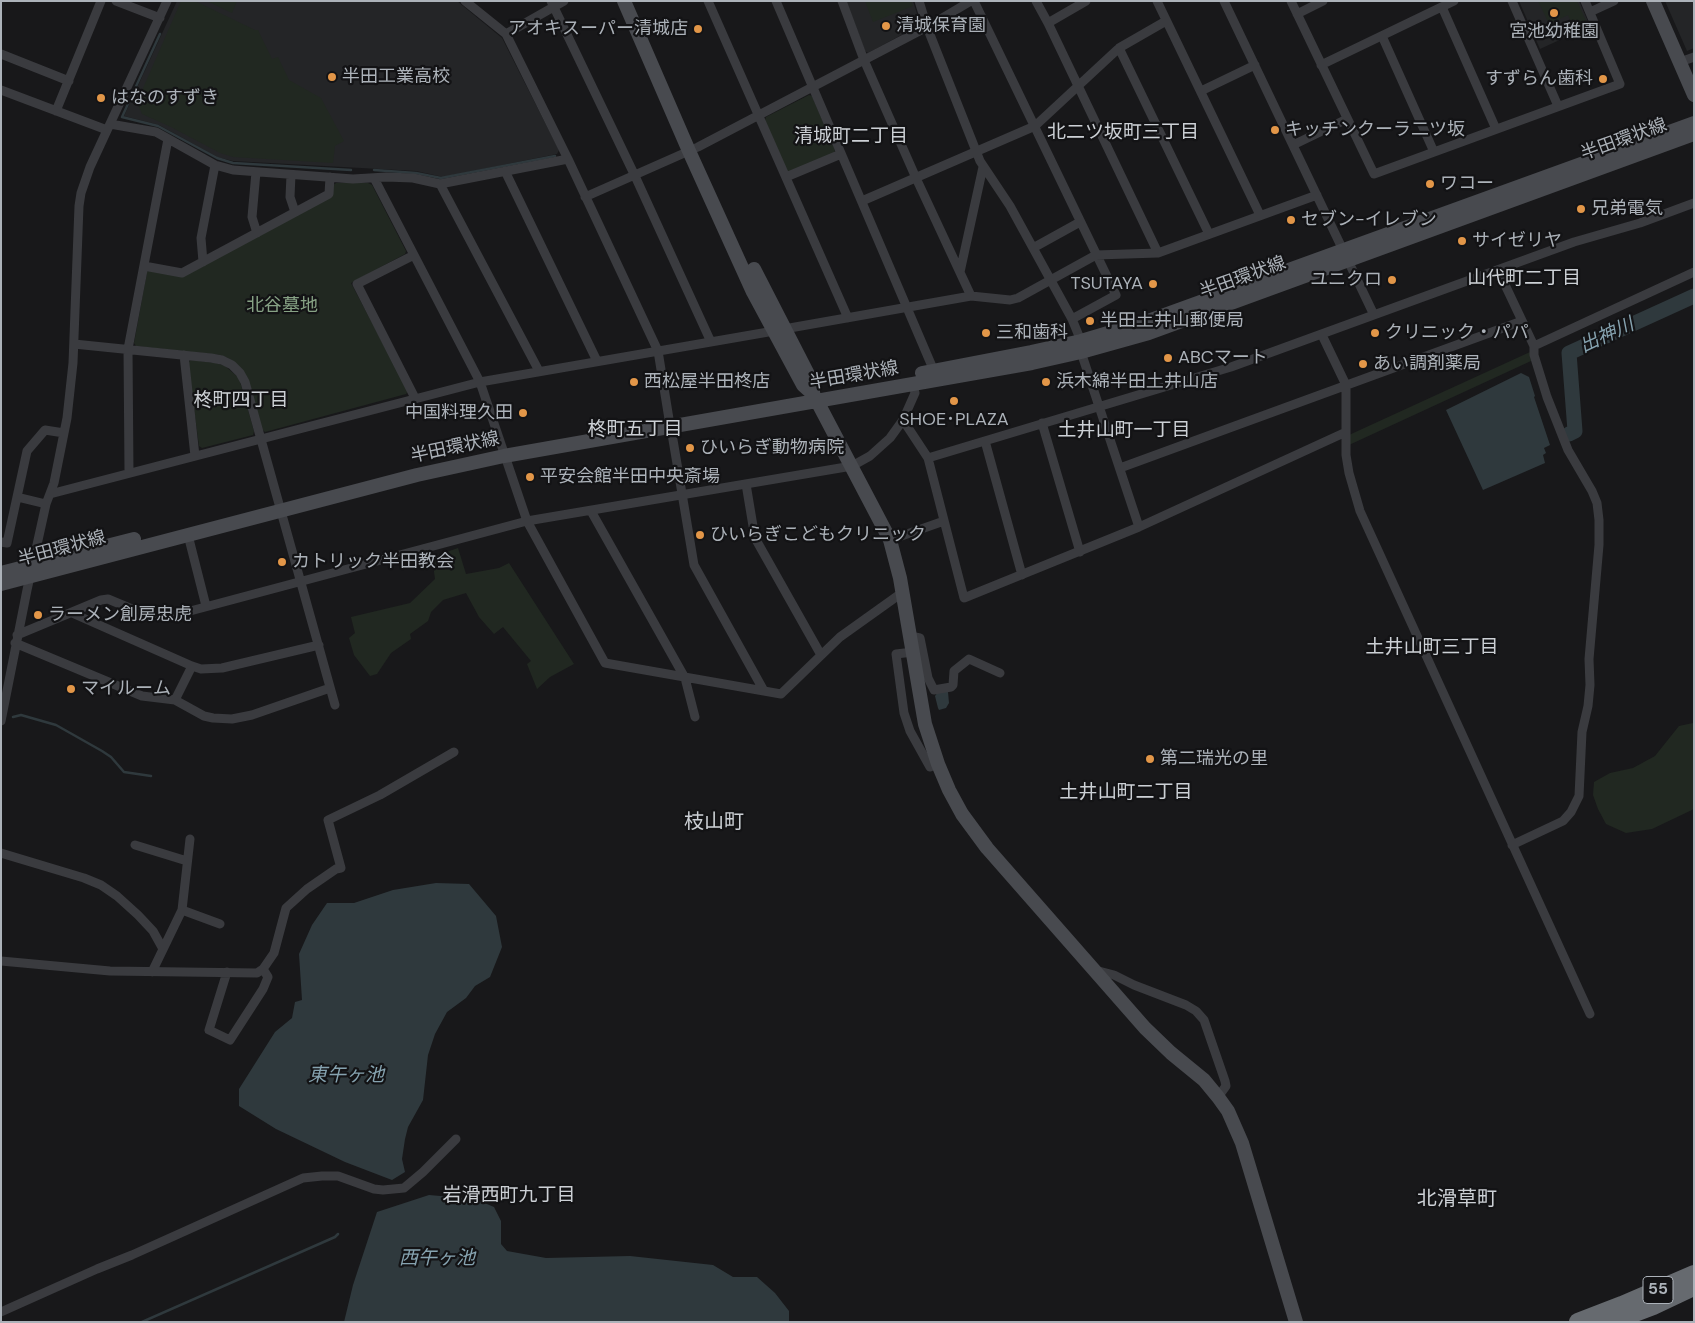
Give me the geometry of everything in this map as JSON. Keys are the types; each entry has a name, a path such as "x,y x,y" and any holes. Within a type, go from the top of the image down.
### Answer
{"highway":[{"name":"55","path":"1578,1322 1694,1274"},
{"name":"55","path":"1612,1322 1694,1287"}],"main road":[{"path":"624,1 762,287 779,330 813,384 815,398 890,540 903,592 925,724 938,764 958,806 975,832 1145,1028 1171,1053 1204,1080 1218,1097 1232,1119 1242,1143 1296,1322"},
{"path":"635,1 694,149"},
{"path":"1653,1 1694,95"},
{"name":"半田環状線","path":"815,398 934,371 1030,352 1081,346 1149,333 1346,255 1694,123"},
{"name":"半田環状線","path":"1346,255 1694,134"},
{"name":"半田環状線","path":"1,584 31,571 280,506 417,475 503,452 1032,363 1081,346"},
{"name":"半田環状線","path":"1,574 31,571 188,535 280,506"}],"street":[{"path":"56,111 101,1"},
{"path":"116,1 160,18"},
{"path":"1,720 6,673 16,639 46,504 50,494 70,397 81,192 90,167 168,1"},
{"path":"465,1 506,34 568,159 658,351 694,565 764,691"},
{"path":"506,34 553,4 564,1"},
{"path":"708,1 848,318"},
{"path":"776,1 934,371"},
{"path":"842,1 864,60 971,296"},
{"path":"919,1 927,27 983,167 1010,206 1072,319 1139,528"},
{"path":"586,197 694,149 973,1 1116,295 1072,319"},
{"path":"1036,1 1158,253"},
{"path":"1048,23 1086,1"},
{"path":"1157,1 1260,215"},
{"path":"1224,1 1374,315"},
{"path":"1291,1 1374,174 1620,84 1585,1"},
{"path":"1297,14 1323,1"},
{"path":"1321,66 1454,1"},
{"path":"1512,1 1558,106"},
{"path":"1590,12 1614,1"},
{"path":"553,4 711,342"},
{"path":"1442,7 1496,129"},
{"path":"862,201 1035,126 1119,48 1166,20"},
{"path":"1382,36 1434,152"},
{"path":"1119,48 1209,234"},
{"path":"1,54 68,81"},
{"path":"1680,62 1694,57"},
{"path":"1201,91 1255,65"},
{"path":"1,90 56,111 109,127 156,132 215,165 233,170 330,178 413,178 440,184 568,159"},
{"path":"1293,145 1347,119"},
{"path":"129,473 128,349 168,139"},
{"path":"786,177 840,154"},
{"path":"203,262 201,238 215,165"},
{"path":"960,272 983,167"},
{"path":"505,171 597,361"},
{"path":"256,172 252,217 257,232"},
{"path":"291,175 290,197 295,212"},
{"path":"144,266 182,274 329,194 330,178"},
{"path":"374,178 480,382 527,521 605,663 781,694 840,637 903,592"},
{"path":"440,184 539,370"},
{"path":"50,494 415,398 539,370 971,296 1010,300 1018,298 1096,255 1158,253 1317,194"},
{"path":"928,458 1099,405 1231,367 1574,242 1640,223 1694,203"},
{"path":"1034,248 1080,222"},
{"path":"414,255 357,284 415,398"},
{"path":"1498,270 1534,346 1534,355 1547,397 1568,450 1592,490 1597,503 1599,545 1589,659 1590,685 1588,706 1582,732 1579,796 1571,812 1563,821 1512,845"},
{"path":"1534,346 1694,272"},
{"path":"1120,468 1522,321"},
{"path":"1322,334 1346,385 1346,432 1349,473 1353,492 1365,524 1590,1014"},
{"path":"74,344 222,360 232,365 240,373 245,382 335,705"},
{"path":"184,355 195,456"},
{"path":"16,639 101,600 108,599 144,614 154,616 179,614 527,521 852,466 870,456 890,438 903,420 915,393 913,384"},
{"path":"903,420 928,458 964,598 1139,528 1346,432"},
{"path":"1042,423 1080,552"},
{"path":"1,542 6,543 27,451 45,430 64,433"},
{"path":"985,440 1022,575"},
{"path":"746,484 755,538 821,655"},
{"path":"17,497 46,504"},
{"path":"591,511 685,678 695,717"},
{"path":"890,540 944,520"},
{"path":"188,535 206,606"},
{"path":"72,612 201,669 222,668 319,645"},
{"path":"910,636 920,638 928,678 934,690 951,687 954,671 969,660 1000,673"},
{"path":"16,639 142,696 175,700 204,716 213,718 232,719 261,712 330,688"},
{"path":"175,700 192,666"},
{"path":"1,962 110,971 257,973 274,953 286,908 307,889 336,869 342,868 328,820 380,795 454,752"},
{"path":"152,972 182,910 190,839"},
{"path":"135,845 187,861"},
{"path":"1,853 80,876 101,885 117,896 138,915 153,931 163,949"},
{"path":"182,910 220,924"},
{"path":"227,972 209,1030 230,1040 263,989 268,977 262,969"},
{"path":"1094,970 1114,975 1134,985 1186,1005 1200,1015 1210,1033 1225,1081 1226,1086 1218,1097"},
{"path":"1,1312 303,1178 338,1176 374,1189 404,1188 456,1139"}],"shaded area":[{"name":"半田工業高校","path":"177,1 457,1 502,38 559,150 557,154 443,177 416,171 233,161 217,157 159,125 124,116"},
{"name":"清城保育園","path":"846,1 913,1 919,20 918,26 868,53 865,51"},
{"name":"宮池幼稚園","path":"1519,1 1579,1 1590,26 1540,49"},
{"path":"1665,1 1694,1 1694,48 1687,51"}],"green space":[{"path":"181,1 195,1 258,30 272,59 278,57 289,80 321,98 344,141 335,146 333,163 233,157 220,153 142,114 137,102"},
{"path":"207,1 237,1 232,13"},
{"path":"865,1 911,1 913,6 873,22"},
{"path":"1538,1 1577,1 1588,25 1575,30 1568,15 1549,24"},
{"path":"809,95 812,96 835,150 834,153 791,172 787,171 765,121 766,117"},
{"name":"北谷墓地","path":"336,183 368,183 372,185 406,251 405,254 351,283 408,391 406,394 265,432 262,429 235,363 228,358 220,355 136,346 134,343 147,272 150,270 182,276 332,195 333,185"},
{"path":"1530,352 1531,361 1349,445 1349,435"},
{"path":"191,360 225,366 239,378 254,431 253,435 202,448 199,446 188,363"},
{"path":"458,548 466,574 499,568 509,563 574,664 550,677 537,689 527,664 531,661 503,627 494,634 479,617 466,593 443,600 431,612 428,621 410,634 411,639 391,653 377,674 370,676 354,655 349,638 355,633 351,617 410,603 435,579 432,557"},
{"path":"1693,723 1694,809 1652,829 1626,833 1606,824 1593,795 1594,782 1610,773 1633,768 1655,756 1679,726"}],"water":[{"path":"1521,373 1529,377 1550,445 1544,448 1546,453 1543,455 1545,463 1483,490 1446,410"},
{"path":"938,692 948,692 949,703 946,708 939,710 935,696"},
{"name":"東午ヶ池","path":"436,883 469,884 496,916 502,947 490,977 475,986 466,998 447,1012 435,1034 428,1055 423,1100 408,1127 405,1139 402,1159 405,1172 392,1180 345,1162 276,1129 239,1106 239,1089 275,1032 292,1018 295,1002 302,1000 299,954 312,925 327,903 354,903 393,890"},
{"name":"西午ヶ池","path":"429,1195 475,1199 494,1207 501,1221 501,1244 507,1251 546,1258 630,1256 713,1265 733,1277 757,1277 775,1293 789,1311 789,1322 344,1322 353,1285 377,1212"}],"waterway":[{"path":"160,34 122,117 158,126 217,158 233,163 351,170"},
{"path":"374,170 416,173 441,178 555,156"},
{"name":"出神川","path":"1569,434 1575,431 1569,353 1694,296"},
{"path":"13,717 21,715 56,725 111,757 124,772 151,776"},
{"path":"142,1322 335,1237 338,1234"}],"place":[{"name":"宮池幼稚園","path":"1554,13"},
{"name":"清城保育園","path":"886,26"},
{"name":"アオキスーパー清城店","path":"698,29"},
{"name":"半田工業高校","path":"332,77"},
{"name":"すずらん歯科","path":"1603,79"},
{"name":"はなのすずき","path":"101,98"},
{"name":"キッチンクーラ二ツ坂","path":"1275,130"},
{"name":"ワコー","path":"1430,184"},
{"name":"兄弟電気","path":"1581,209"},
{"name":"セブン-イレブン","path":"1291,220"},
{"name":"サイゼリヤ","path":"1462,241"},
{"name":"ユニクロ","path":"1392,280"},
{"name":"TSUTAYA","path":"1153,284"},
{"name":"半田土井山郵便局","path":"1090,321"},
{"name":"三和歯科","path":"986,333"},
{"name":"クリニック・パパ","path":"1375,333"},
{"name":"ABCマート","path":"1168,358"},
{"name":"あい調剤薬局","path":"1363,364"},
{"name":"西松屋半田柊店","path":"634,382"},
{"name":"浜木綿半田土井山店","path":"1046,382"},
{"name":"SHOE･PLAZA","path":"954,401"},
{"name":"中国料理久田","path":"523,413"},
{"name":"ひいらぎ動物病院","path":"690,448"},
{"name":"平安会館半田中央斎場","path":"530,477"},
{"name":"ひいらぎこどもクリニック","path":"700,535"},
{"name":"カトリック半田教会","path":"282,562"},
{"name":"ラーメン創房忠虎","path":"38,615"},
{"name":"マイルーム","path":"71,689"},
{"name":"第二瑞光の里","path":"1150,759"}],"district":[{"name":"北二ツ坂町三丁目","path":"1123,133"},
{"name":"清城町二丁目","path":"851,137"},
{"name":"山代町二丁目","path":"1524,279"},
{"name":"柊町四丁目","path":"241,401"},
{"name":"柊町五丁目","path":"635,430"},
{"name":"土井山町一丁目","path":"1124,431"},
{"name":"土井山町三丁目","path":"1432,648"},
{"name":"土井山町二丁目","path":"1126,793"},
{"name":"枝山町","path":"714,823"},
{"name":"岩滑西町九丁目","path":"509,1196"},
{"name":"北滑草町","path":"1457,1200"}]}
